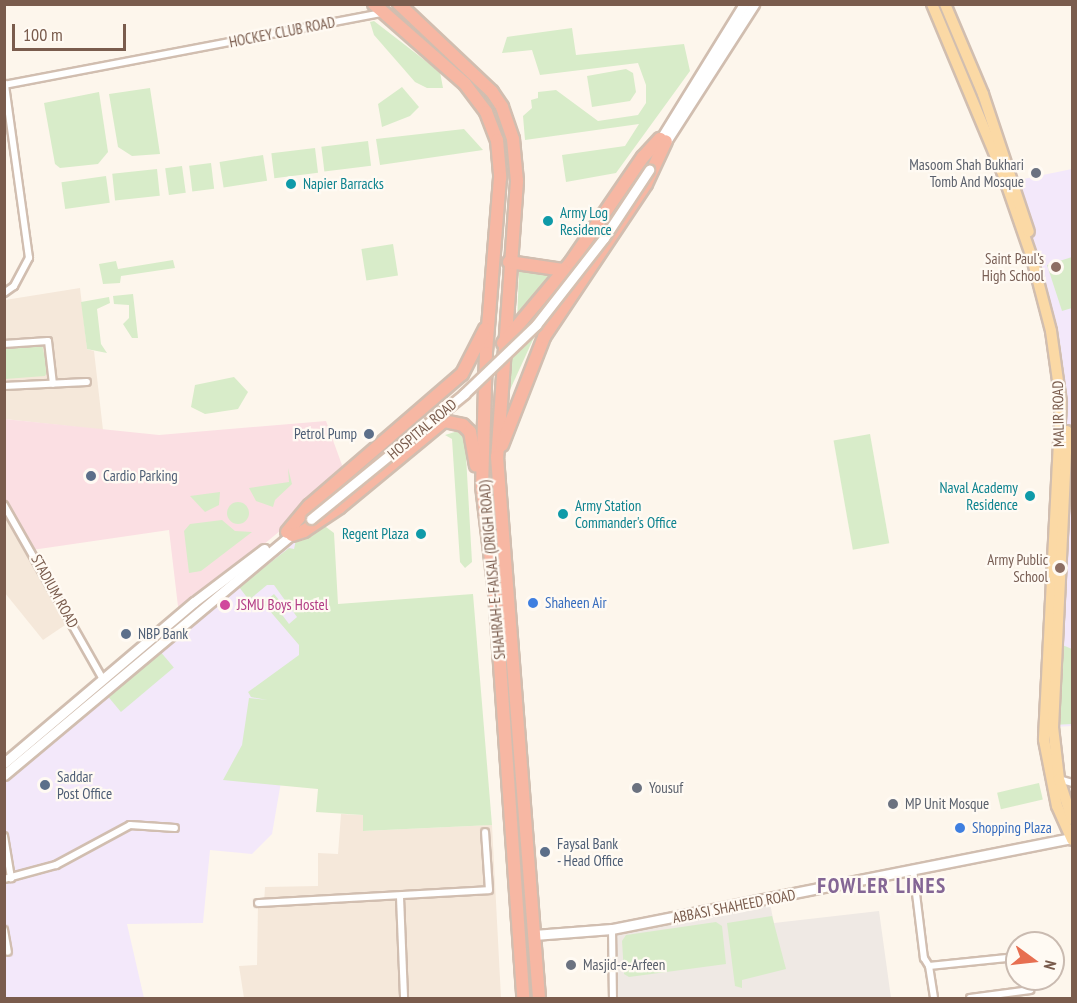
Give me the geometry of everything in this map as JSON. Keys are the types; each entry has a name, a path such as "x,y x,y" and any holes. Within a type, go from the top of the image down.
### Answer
{"highway":[{"name":"SHAHRAH-E-FAISAL (DRIGH ROAD)","path":"399,4 477,75 502,107 513,139 517,181 503,343 497,457 539,999"},
{"name":"SHAHRAH-E-FAISAL (DRIGH ROAD)","path":"378,9 465,84 486,112 497,140 500,177 490,315 482,486 495,592 523,999"},
{"path":"503,343 564,270 643,157 663,140"},
{"path":"497,457 548,331 646,183 663,140"},
{"path":"509,262 564,270"},
{"path":"289,533 310,505 462,374 490,315"},
{"path":"521,324 548,331"},
{"path":"289,533 304,531 340,507 444,421 464,425 470,432 482,486"}],"main road":[{"name":"HOSPITAL ROAD","path":"4,763 103,679 464,394 536,325 604,238 744,4"},
{"name":"HOSPITAL ROAD","path":"663,140 754,4"},
{"name":"MALIR ROAD","path":"932,4 1002,171 1032,258 1051,331 1061,402 1044,740 1057,806 1072,839"},
{"name":"MALIR ROAD","path":"945,4 1014,181 1058,328 1068,401 1053,707 1059,779 1072,819"},
{"name":"HOSPITAL ROAD","path":"4,775 289,533"},
{"name":"ABBASI SHAHEED ROAD","path":"534,935 612,929 1072,839"}],"street":[{"name":"HOCKEY CLUB ROAD","path":"4,293 14,286 29,258 5,85 378,9"},
{"path":"4,344 48,341 53,384"},
{"path":"4,386 87,382"},
{"name":"STADIUM ROAD","path":"4,505 103,679"},
{"path":"1059,779 1072,783"},
{"path":"4,836 8,878 56,865 130,825 175,828"},
{"path":"258,903 400,897 489,890 485,832"},
{"path":"913,869 924,958 929,966 934,999"},
{"path":"400,897 404,999"},
{"path":"612,929 613,999"},
{"path":"4,930 8,952"},
{"path":"929,966 1005,958"},
{"path":"970,999 1023,991"}],"shaded area":[{"name":"Saint Paul's High School","path":"1072,169 1072,726 1053,727 1068,401 1058,328 1014,181"},
{"path":"80,288 87,349 94,351 103,430 5,419 5,300"},
{"path":"4,419 159,435 326,421 346,476 179,615 169,530 32,550 5,505"},
{"path":"4,517 32,550 71,621 43,640 5,593"},
{"path":"292,535 297,542 316,694 281,782 272,834 252,854 210,850 203,923 127,924 144,998 5,998 4,775"},
{"path":"341,814 363,815 363,831 492,825 501,998 244,998 239,966 257,965 258,903 264,903 265,887 318,886 318,853 338,854"},
{"path":"769,899 774,923 879,911 891,998 613,998 612,929"}],"green space":[{"path":"374,21 440,72 443,88 427,88 415,82 374,35 370,22"},
{"path":"572,28 576,55 684,44 690,71 616,173 566,182 562,155 625,146 639,124 525,140 523,116 532,108 531,100 538,98 538,92 556,90 598,121 638,115 646,103 646,85 638,63 540,75 532,50 502,53 507,37"},
{"path":"626,69 633,73 636,92 630,101 592,107 587,76"},
{"path":"402,87 419,107 410,116 382,127 378,104"},
{"path":"150,88 160,154 132,156 118,147 109,94"},
{"path":"99,92 108,152 98,164 60,168 55,164 44,103"},
{"path":"464,129 483,150 380,165 376,139"},
{"path":"368,141 371,166 324,172 321,147"},
{"path":"315,148 318,173 274,178 271,153"},
{"path":"263,155 267,181 224,188 220,162"},
{"path":"211,163 214,189 192,191 189,166"},
{"path":"182,166 186,193 169,195 165,168"},
{"path":"157,169 160,196 115,201 112,174"},
{"path":"106,176 110,203 65,209 61,182"},
{"path":"393,244 398,276 366,281 361,249"},
{"path":"1072,257 1072,308 1062,311 1047,265"},
{"path":"173,260 175,268 121,276 120,283 103,284 99,264 116,261 118,269"},
{"path":"519,271 556,272 517,324"},
{"path":"133,294 138,338 132,338 123,324 129,318 129,305 114,304 113,296"},
{"path":"109,297 110,303 97,309 101,344 107,353 87,349 81,302"},
{"path":"536,333 509,392 511,355"},
{"path":"42,345 48,370 45,376 5,379 5,349"},
{"path":"234,377 248,392 238,409 205,414 191,407 195,385"},
{"path":"458,431 465,438 472,562 465,568 460,562 452,439 445,435"},
{"path":"870,434 889,543 853,550 834,440"},
{"path":"288,468 292,484 275,500 273,507 256,501 249,488 289,482"},
{"path":"220,492 219,505 205,512 190,496"},
{"path":"234,502 242,502 249,509 249,517 242,524 234,524 227,517 227,509"},
{"path":"222,520 235,531 252,532 201,571 189,573 184,531 190,524"},
{"path":"318,521 334,533 338,604 473,594 492,825 363,831 363,815 316,812 318,789 223,780 242,745 249,698 267,700 251,697 248,692 299,655 299,645 263,603 274,594 279,600 274,604 289,624 297,617 274,585 267,585 249,600 239,587 289,548 294,549 296,540"},
{"path":"1060,644 1072,649 1072,724 1052,725"},
{"path":"159,650 174,668 121,712 106,694"},
{"path":"1039,783 1043,800 1001,809 997,793"},
{"path":"772,916 786,969 742,980 742,988 735,986 727,923"},
{"path":"716,922 722,926 726,964 629,977 624,974 622,941 626,935"}],"place":[{"name":"Masoom Shah Bukhari Tomb And Mosque","path":"1036,173"},
{"name":"Napier Barracks","path":"291,184"},
{"name":"Army Log Residence","path":"548,221"},
{"name":"Saint Paul's High School","path":"1056,267"},
{"name":"Petrol Pump","path":"369,434"},
{"name":"Cardio Parking","path":"91,476"},
{"name":"Naval Academy Residence","path":"1030,496"},
{"name":"Army Station Commander's Office","path":"563,514"},
{"name":"Regent Plaza","path":"421,534"},
{"name":"Army Public School","path":"1060,568"},
{"name":"Shaheen Air","path":"533,603"},
{"name":"JSMU Boys Hostel","path":"225,605"},
{"name":"NBP Bank","path":"126,634"},
{"name":"Saddar Post Office","path":"45,785"},
{"name":"Yousuf","path":"637,788"},
{"name":"MP Unit Mosque","path":"893,804"},
{"name":"Shopping Plaza","path":"960,828"},
{"name":"Faysal Bank - Head Office","path":"545,852"},
{"name":"Masjid-e-Arfeen","path":"571,965"}],"district":[{"name":"FOWLER LINES","path":"882,886"}]}
